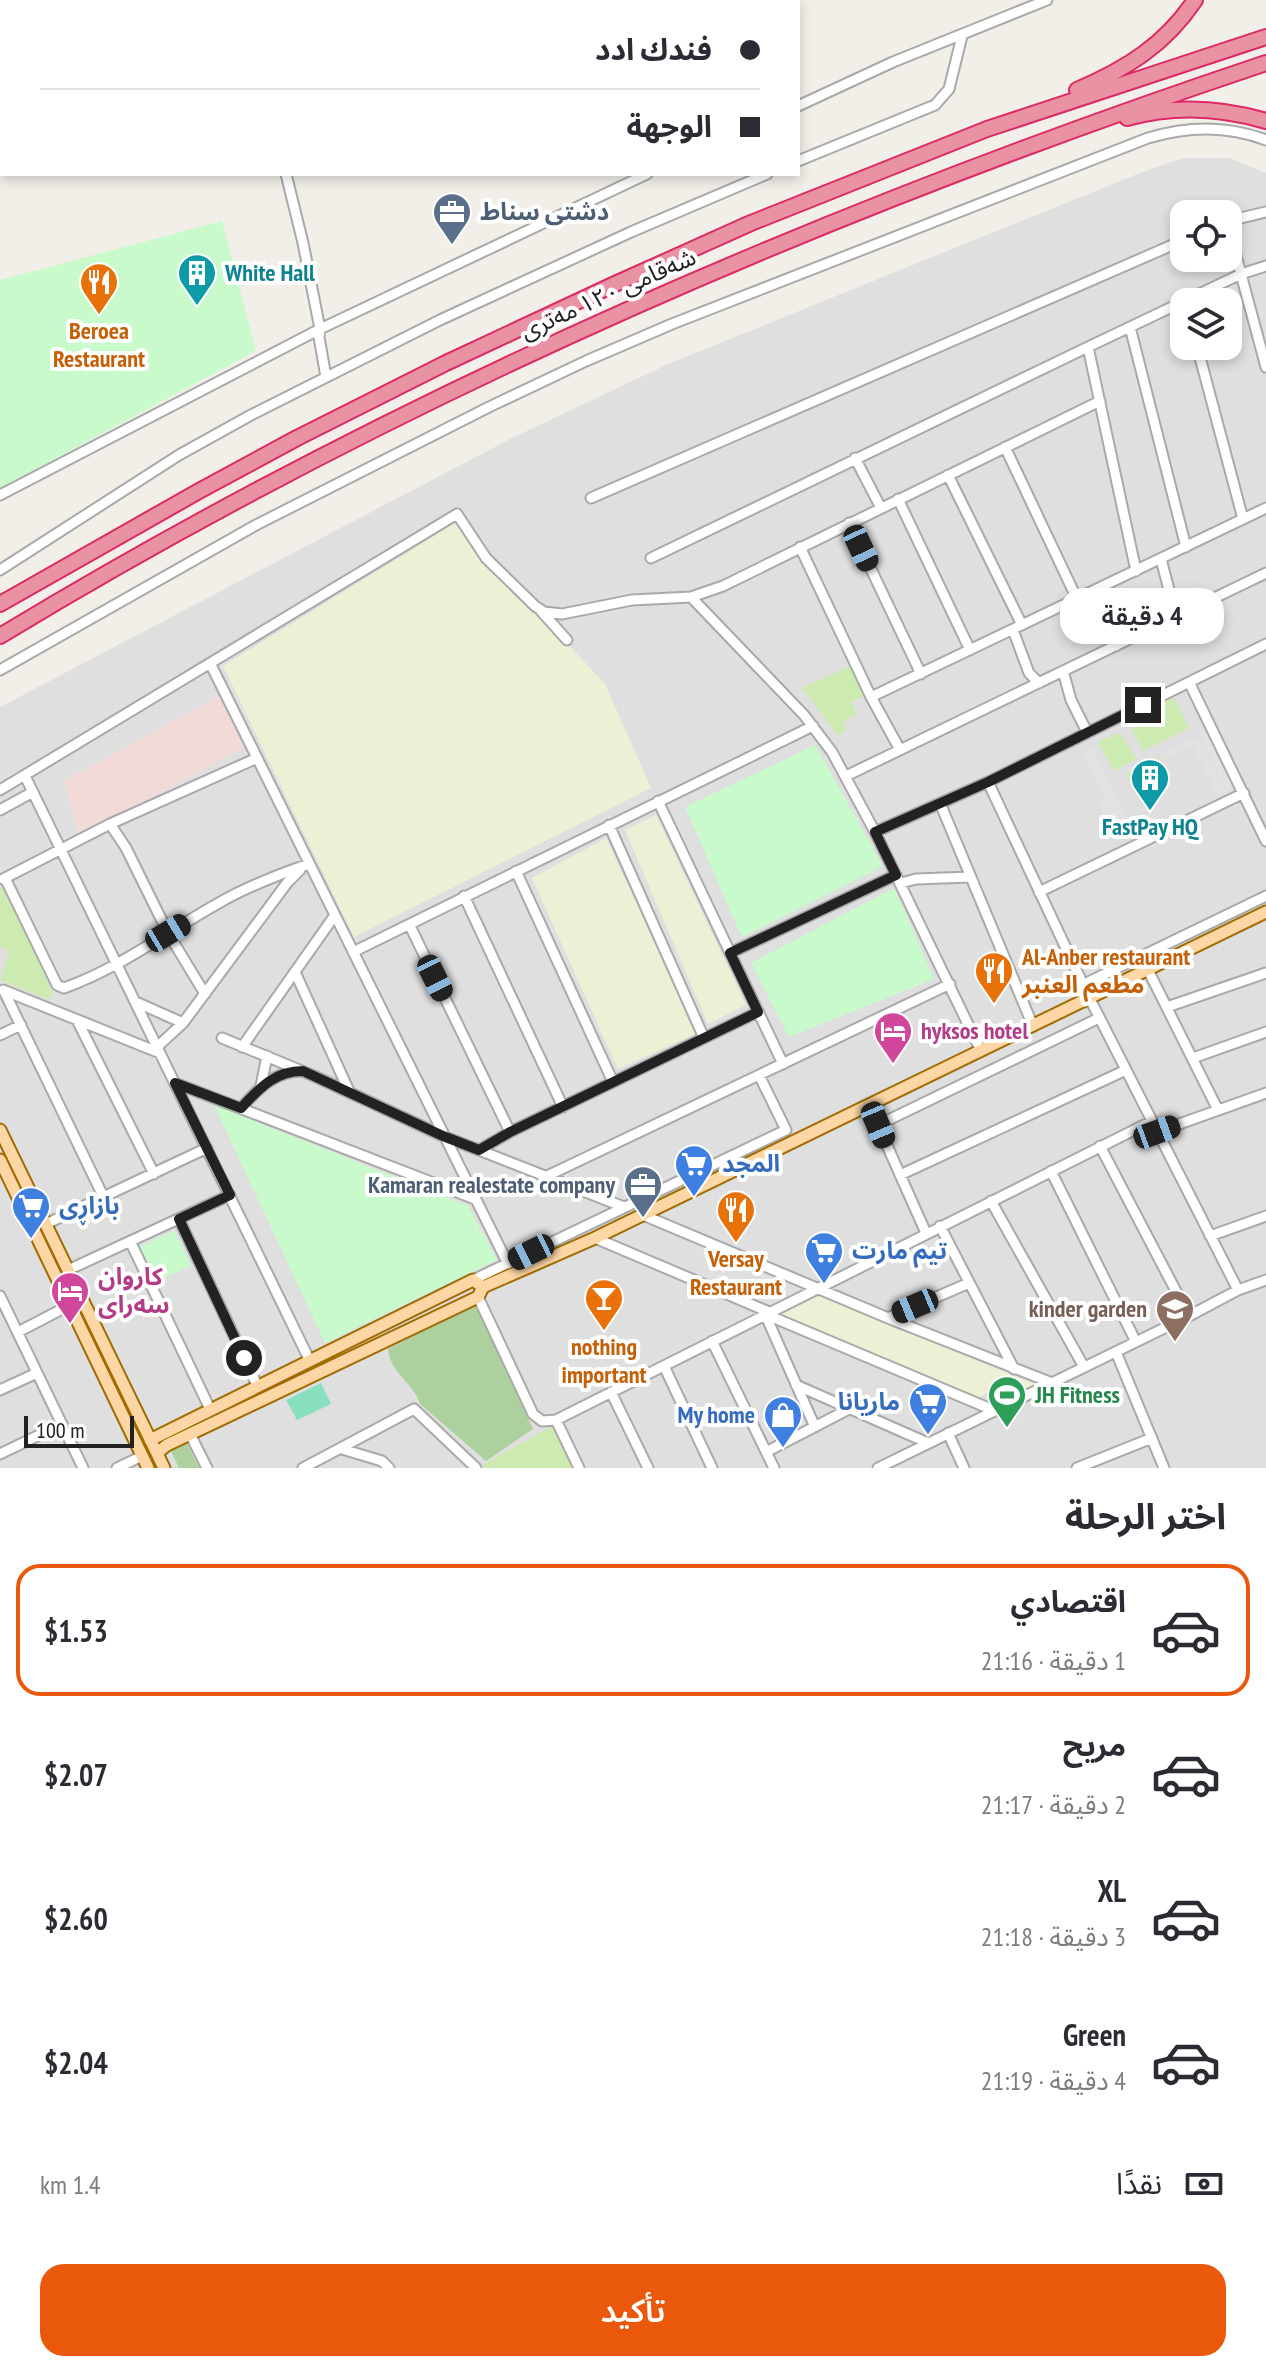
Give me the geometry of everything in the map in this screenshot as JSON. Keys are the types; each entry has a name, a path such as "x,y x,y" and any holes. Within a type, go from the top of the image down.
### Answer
{"highway":[{"path":"987,129 1129,65 1167,36 1195,0"},
{"name":"شەقامی ١٢٠ مەتری","path":"0,604 199,491 446,363 751,223 987,129 1266,37"},
{"name":"شەقامی ١٢٠ مەتری","path":"0,636 211,516 377,428 642,302 838,219 1033,143 1266,63"},
{"path":"1033,143 1134,116 1176,109 1224,111 1266,121"}],"main road":[{"path":"150,1440 309,1359 595,1238 1266,912"},
{"path":"0,1130 164,1468"},
{"path":"1,1162 5,1167 11,1166 14,1158"},
{"path":"1,1162 4,1179 14,1189 148,1468"},
{"path":"14,1189 16,1181 26,1183"},
{"path":"157,1453 167,1445 478,1288"},
{"path":"162,1432 167,1445"}],"street":[{"path":"800,105 893,62 1047,0"},
{"path":"800,160 935,105 949,89 962,36"},
{"path":"0,670 146,586 356,473 489,407 672,324 1161,134 1217,128 1266,140"},
{"path":"286,176 320,329 326,377"},
{"path":"0,495 320,329 643,176"},
{"path":"0,570 179,455 326,377 576,257 762,176"},
{"path":"1242,220 1266,212"},
{"path":"591,498 1170,246"},
{"path":"1212,288 1266,266"},
{"path":"1241,274 1261,330 1266,367"},
{"path":"651,558 1170,308"},
{"path":"1130,327 1186,547"},
{"path":"1088,347 1136,571"},
{"path":"1201,360 1243,519"},
{"path":"538,609 562,614 632,600 691,597 723,586 1100,401"},
{"path":"1005,447 1077,599"},
{"path":"855,458 881,508"},
{"path":"948,475 1018,628 1029,673 1039,683"},
{"path":"898,499 970,650"},
{"path":"871,697 1266,508"},
{"path":"0,790 457,514 486,558 567,640"},
{"path":"849,523 921,674"},
{"path":"800,547 871,697 899,748"},
{"path":"1161,559 1176,617"},
{"path":"846,776 1266,573"},
{"path":"1089,593 1116,646"},
{"path":"691,597 813,726 846,776 981,1051"},
{"path":"875,832 988,782 1266,644"},
{"path":"210,663 508,1264"},
{"path":"1063,671 1071,700 1087,732"},
{"path":"1189,682 1264,829 1266,841"},
{"path":"353,952 813,726"},
{"path":"257,758 110,824 3,879 59,987 66,988 117,963 258,883 309,864"},
{"path":"25,776 309,1359"},
{"path":"988,782 1082,985 1082,994 1099,1018 1238,1290"},
{"path":"0,810 33,792"},
{"path":"1039,892 1244,793"},
{"path":"658,801 783,1064"},
{"path":"940,803 1033,1026"},
{"path":"110,824 126,848 168,933 205,994"},
{"path":"609,825 704,1038"},
{"path":"159,1050 183,1023 287,883 309,864"},
{"path":"516,871 613,1082"},
{"path":"730,953 898,879 971,877"},
{"path":"464,896 563,1107"},
{"path":"1082,985 1266,896"},
{"path":"242,1047 335,915"},
{"path":"410,926 510,1132"},
{"path":"1148,970 1218,1110"},
{"path":"295,972 349,1091"},
{"path":"1167,1007 1266,973"},
{"path":"547,1176 950,984"},
{"path":"2,990 159,1050"},
{"path":"2,990 104,1198"},
{"path":"136,1002 183,1023"},
{"path":"479,1150 758,1012"},
{"path":"878,1125 1099,1018"},
{"path":"77,1020 154,1174"},
{"path":"0,1035 21,1025"},
{"path":"1193,1058 1266,1032"},
{"path":"222,1038 349,1091 443,1136 624,1207"},
{"path":"261,1086 267,1056"},
{"path":"900,1175 1126,1070"},
{"path":"241,1108 261,1086 278,1075 303,1071"},
{"path":"759,1075 786,1130 508,1264 478,1288 533,1414 542,1421 556,1420 1152,1121"},
{"path":"175,1083 475,1199"},
{"path":"1157,1132 1266,1093"},
{"path":"869,1105 926,1233"},
{"path":"1100,1146 1189,1316"},
{"path":"46,1224 207,1148"},
{"path":"1051,1171 1136,1342"},
{"path":"68,1270 230,1195"},
{"path":"991,1201 1084,1367"},
{"path":"643,1215 1052,1383"},
{"path":"1210,1236 1266,1216"},
{"path":"179,1219 257,1385"},
{"path":"940,1226 1014,1369"},
{"path":"595,1238 993,1410"},
{"path":"131,1243 210,1409"},
{"path":"878,1468 1238,1290 1266,1280"},
{"path":"888,1318 969,1283"},
{"path":"0,1296 83,1468"},
{"path":"18,1332 70,1305"},
{"path":"767,1313 815,1427"},
{"path":"712,1341 774,1468"},
{"path":"1116,1352 1164,1468"},
{"path":"664,1366 712,1468"},
{"path":"0,1390 37,1373"},
{"path":"796,1385 928,1443"},
{"path":"611,1392 648,1468"},
{"path":"303,1468 414,1409 476,1468"},
{"path":"766,1452 849,1409"},
{"path":"556,1420 579,1468"},
{"path":"0,1454 62,1424"},
{"path":"948,1433 964,1468"},
{"path":"190,1434 207,1468"},
{"path":"1077,1468 1098,1464 1152,1438"},
{"path":"342,1449 382,1461 389,1468"},
{"path":"117,1468 142,1456"}],"shaded area":[{"path":"1183,158 1229,158 1266,173 1266,1468 0,1468 0,707 510,439 668,364"},
{"path":"221,695 248,745 79,837 64,781"},
{"path":"1209,730 1236,786 1227,790 1200,734"},
{"path":"1197,737 1227,793 1218,796 1192,744 1163,759 1161,755"},
{"path":"1092,747 1135,833 1124,838 1115,821 1108,824 1099,805 1106,801 1082,753"}],"green space":[{"path":"222,221 256,351 0,488 0,280"},
{"path":"455,523 605,684 651,788 354,937 223,666"},
{"path":"850,666 865,695 851,702 857,714 842,722 847,729 838,736 802,688"},
{"path":"1174,697 1189,728 1143,751 1133,731 1131,718"},
{"path":"1119,733 1136,759 1114,771 1098,742"},
{"path":"815,745 883,866 742,937 685,807"},
{"path":"1158,757 1164,769 1131,785 1126,774"},
{"path":"656,815 746,1005 708,1024 625,830"},
{"path":"606,838 697,1033 618,1069 532,878"},
{"path":"5,885 53,994 47,999 0,980 9,952 0,946 0,888"},
{"path":"894,888 934,979 789,1037 751,963"},
{"path":"214,1105 468,1206 497,1260 325,1343"},
{"path":"174,1230 191,1266 151,1284 136,1249"},
{"path":"821,1291 1045,1381 1011,1394 1002,1383 977,1399 773,1314"},
{"path":"476,1304 533,1429 486,1461 420,1404 393,1365 388,1349"},
{"path":"321,1383 331,1404 297,1420 286,1400"},
{"path":"552,1426 572,1468 485,1468 483,1465"},
{"path":"185,1439 199,1468 179,1468 169,1447"}],"place":[{"name":"دشتی سناط","path":"452,246"},
{"name":"White Hall","path":"197,307"},
{"name":"Beroea Restaurant","path":"99,316"},
{"name":"FastPay HQ","path":"1150,812"},
{"name":"Al-Anber restaurant مطعم العنبر","path":"994,1005"},
{"name":"hyksos hotel","path":"893,1065"},
{"name":"المجد","path":"694,1198"},
{"name":"Kamaran realestate company","path":"643,1219"},
{"name":"بازاڕی","path":"31,1240"},
{"name":"Versay Restaurant","path":"736,1244"},
{"name":"تيم مارت","path":"824,1285"},
{"name":"کاروان سەرای","path":"70,1325"},
{"name":"nothing important","path":"604,1332"},
{"name":"kinder garden","path":"1175,1343"},
{"name":"JH Fitness","path":"1007,1429"},
{"name":"ماريانا","path":"928,1436"},
{"name":"My home","path":"783,1449"}],"route":[{"path":"244,1358 179,1219 230,1195 175,1083 241,1108 272,1078 303,1071 479,1150 758,1012 730,953 896,875 875,832 988,782 1143,705"}]}
